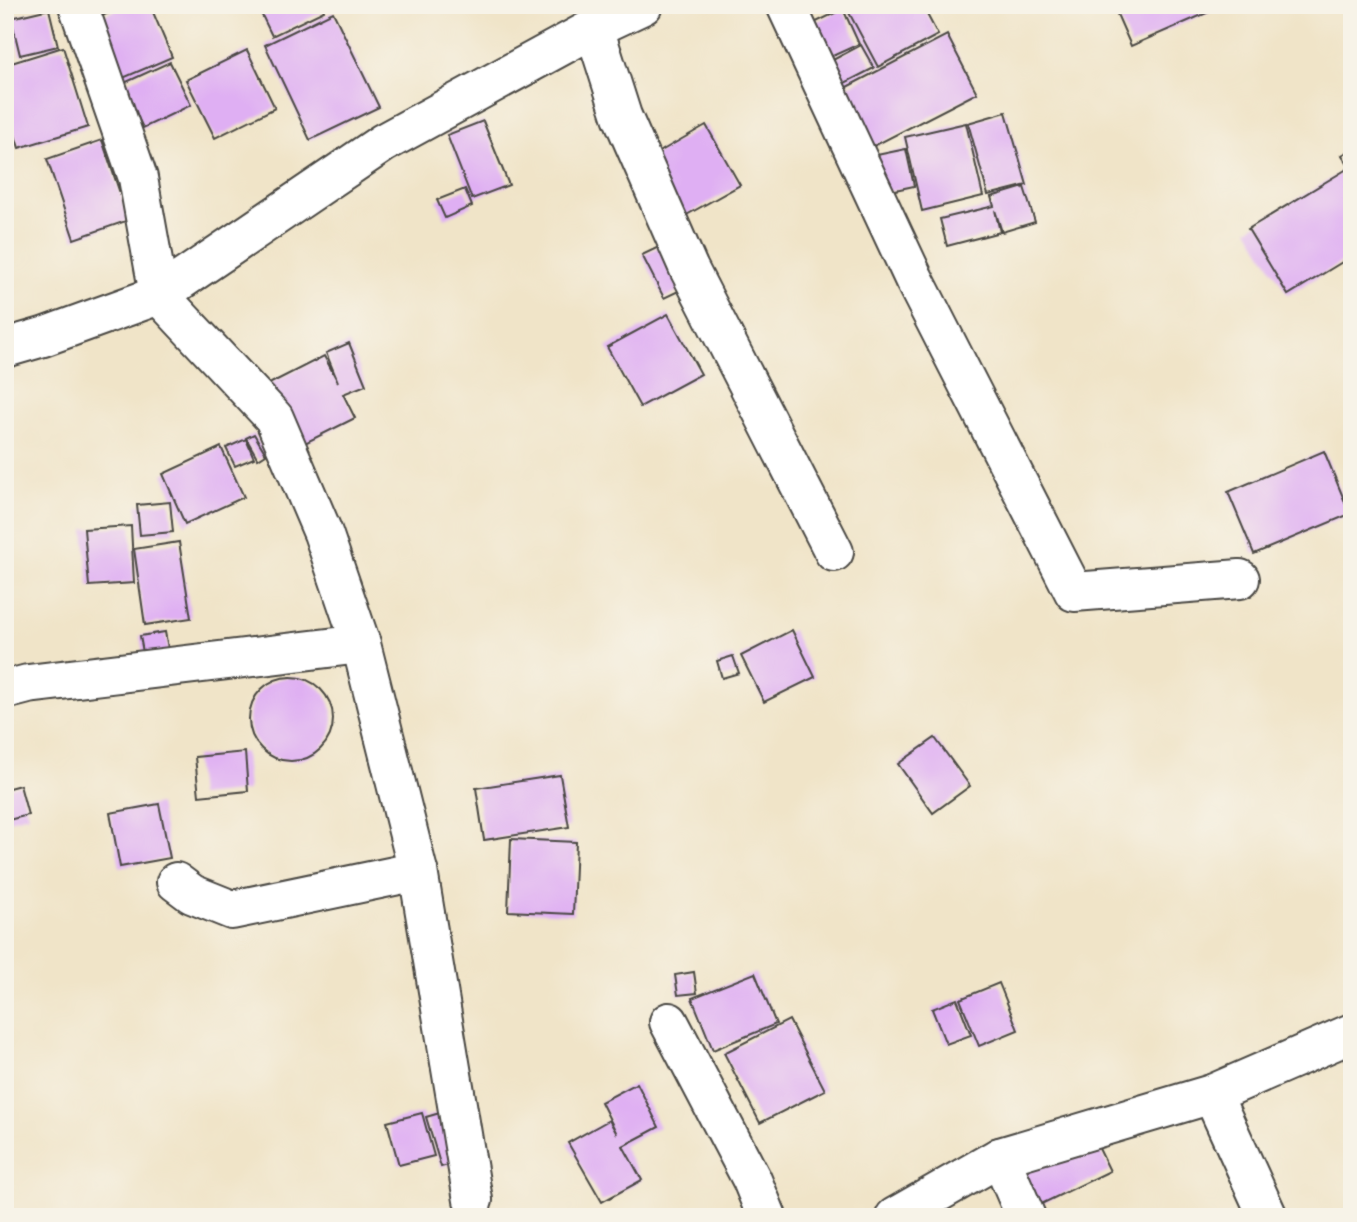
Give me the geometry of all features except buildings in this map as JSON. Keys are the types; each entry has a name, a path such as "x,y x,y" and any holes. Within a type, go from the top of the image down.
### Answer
{"street":[{"path":"78,5 138,177 159,295 274,418 323,533 361,643 418,871 473,1200"},
{"path":"5,348 159,295 383,143 643,5"},
{"path":"786,5 914,279 1074,592 1240,579"},
{"path":"594,29 622,116 689,269 834,552"},
{"path":"5,690 28,684 361,643"},
{"path":"176,882 192,894 232,909 418,871"},
{"path":"669,1021 752,1180 767,1217"},
{"path":"895,1217 1000,1157 1212,1094 1352,1033"},
{"path":"1212,1094 1268,1217"},
{"path":"1000,1157 1026,1217"}]}
